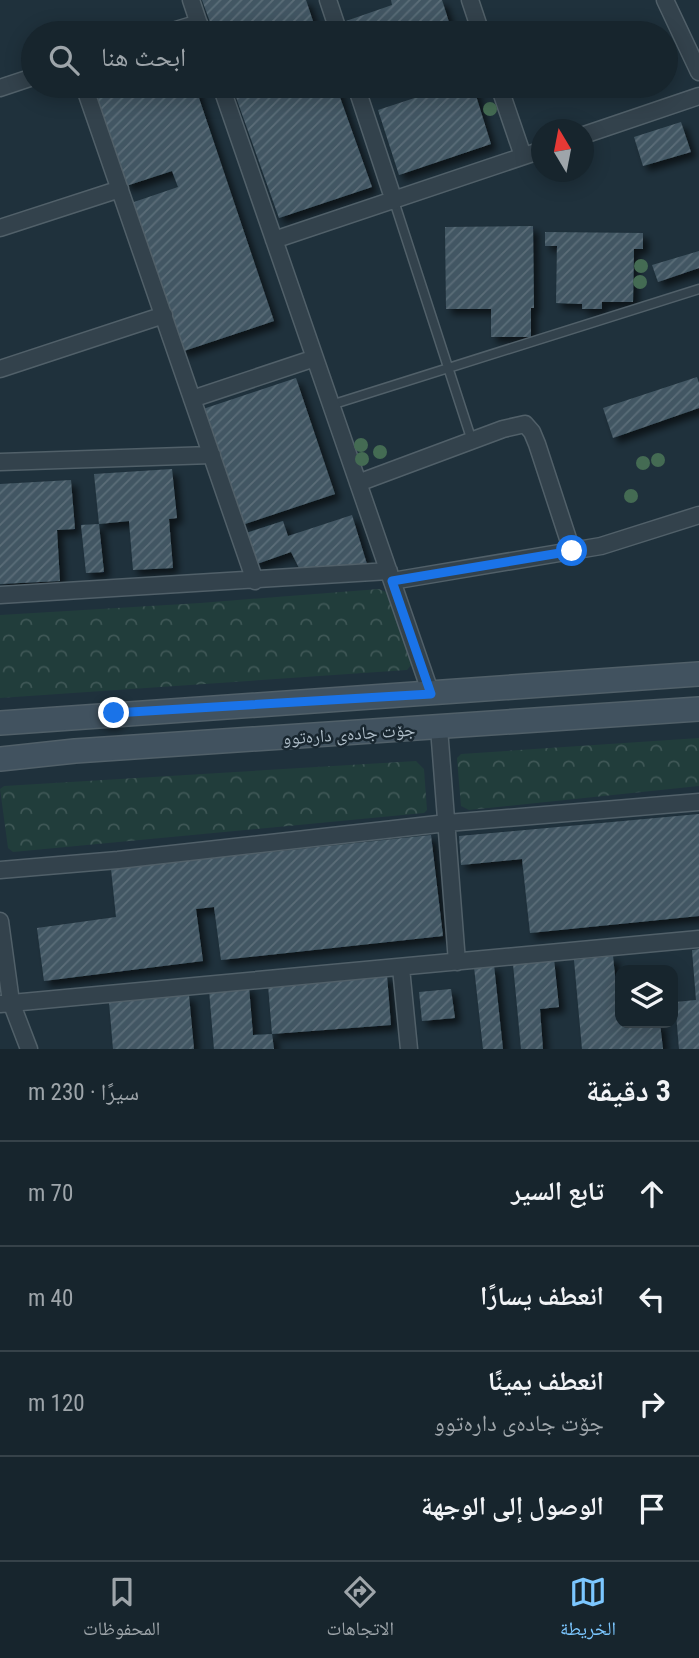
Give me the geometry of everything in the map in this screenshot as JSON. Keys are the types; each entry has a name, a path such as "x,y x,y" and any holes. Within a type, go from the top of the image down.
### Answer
{"main road":[{"name":"جۆت جادەی دارەتوو","path":"0,723 699,674"},
{"name":"جۆت جادەی دارەتوو","path":"0,759 75,751 699,709"}],"street":[{"path":"191,0 198,21"},
{"path":"328,0 335,21"},
{"path":"470,0 477,21"},
{"path":"665,0 675,21"},
{"path":"678,28 699,72"},
{"path":"0,88 21,81"},
{"path":"594,131 699,96"},
{"path":"89,98 255,581"},
{"path":"225,98 431,694"},
{"path":"360,98 394,201"},
{"path":"503,98 523,156"},
{"path":"274,240 531,153"},
{"path":"0,228 120,189"},
{"path":"0,369 164,315"},
{"path":"192,398 315,358"},
{"path":"358,482 525,424 532,432 572,551"},
{"path":"0,462 212,455"},
{"path":"0,595 391,576 601,546 699,515"},
{"path":"439,728 457,962"},
{"path":"0,870 447,823 699,802"},
{"path":"0,921 5,1003 29,1049"},
{"path":"5,1003 699,939"},
{"path":"401,968 409,1049"}],"lane":[{"path":"394,201 472,441"},
{"path":"331,405 699,289"}],"green space":[{"path":"379,589 388,593 412,664 407,670 0,698 0,615"},
{"path":"699,738 699,786 469,810 461,806 457,758 461,754"},
{"path":"416,761 424,769 427,810 424,813 13,852 8,848 0,789 4,786"}],"building":[{"path":"202,0 306,0 313,21 210,21"},
{"path":"391,0 442,0 449,21 346,21 392,5"},
{"path":"96,98 199,98 274,321 181,352 131,203 178,187 172,171 126,186"},
{"path":"236,98 340,98 372,187 279,218"},
{"path":"414,98 477,98 491,144 399,175 378,110"},
{"path":"681,122 691,152 643,166 634,137"},
{"path":"533,226 534,308 531,308 531,337 491,337 491,309 446,309 445,227"},
{"path":"545,232 643,233 643,249 634,249 633,302 602,302 602,309 582,309 582,304 556,303 557,246 545,246"},
{"path":"699,251 699,268 658,282 652,265"},
{"path":"697,377 699,408 613,438 603,408"},
{"path":"296,378 335,494 242,525 203,409"},
{"path":"172,469 177,518 169,519 173,568 133,570 129,521 99,524 94,474"},
{"path":"71,480 75,529 57,530 60,581 0,584 0,484"},
{"path":"352,515 367,564 299,568 291,552 254,565 243,534 283,521 288,536"},
{"path":"99,524 104,572 86,573 81,525"},
{"path":"699,814 699,916 530,933 522,859 461,865 459,836"},
{"path":"431,835 443,936 221,960 214,907 196,909 203,961 44,981 37,928 116,917 111,869"},
{"path":"699,949 699,1049 679,1049 678,1002 696,1000 692,950"},
{"path":"613,956 615,1028 661,1028 663,1049 582,1049 574,960"},
{"path":"554,959 559,1007 540,1009 543,1049 521,1049 513,964"},
{"path":"494,965 503,1049 483,1049 474,967"},
{"path":"387,975 391,1025 272,1034 268,985"},
{"path":"249,986 253,1035 272,1034 274,1049 214,1049 209,990"},
{"path":"451,989 455,1018 422,1021 419,992"},
{"path":"189,995 194,1049 113,1049 109,1002"}],"route":[{"path":"114,713 431,694 392,581 572,551"}]}
